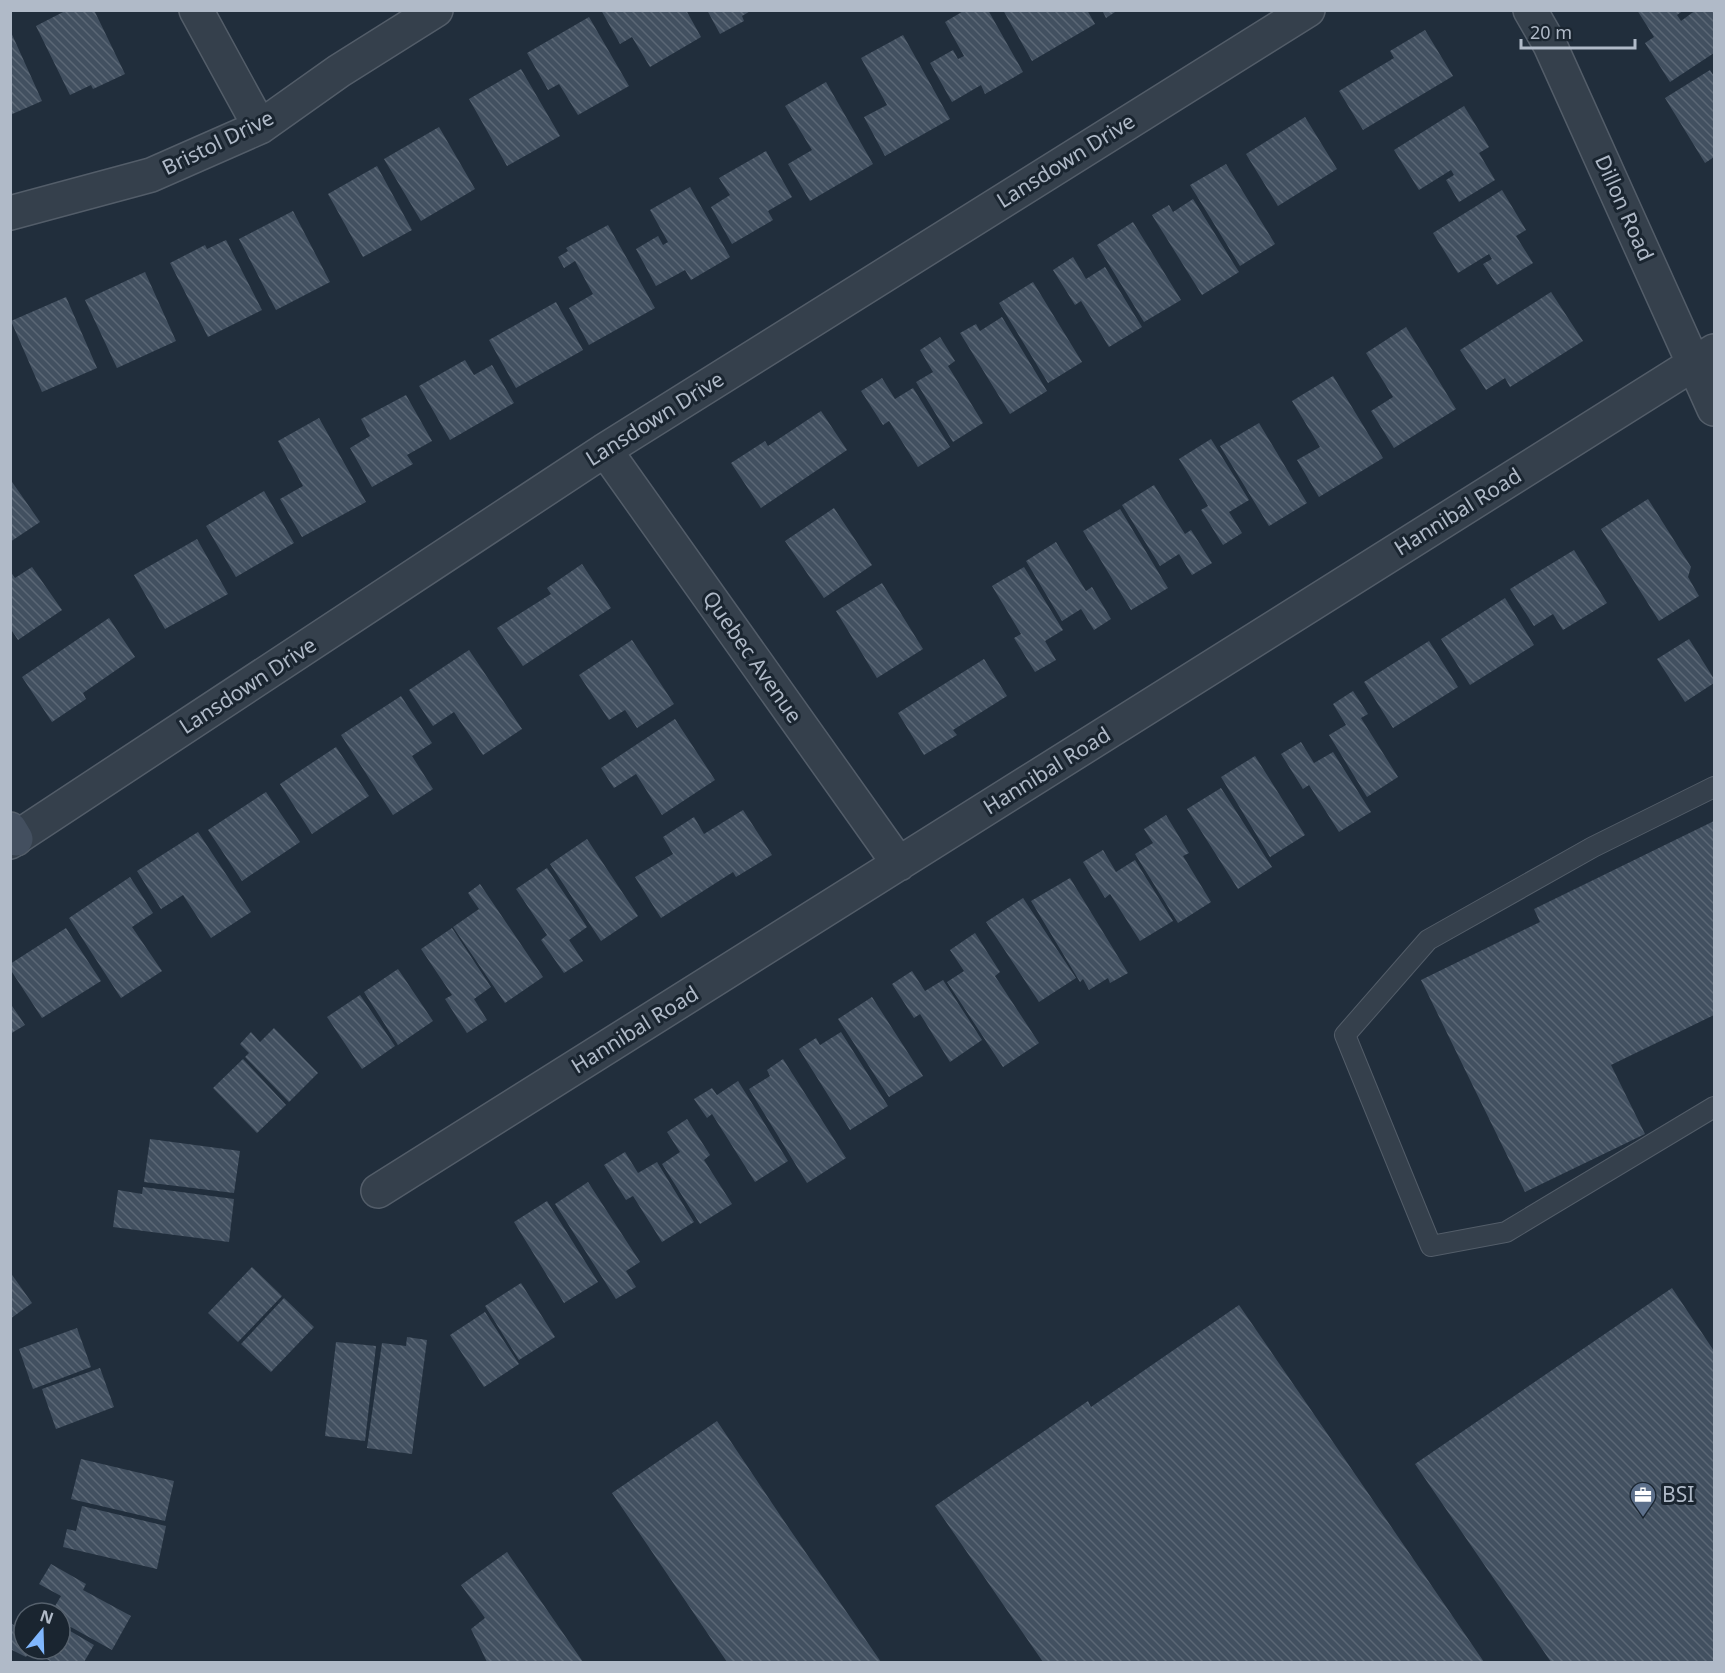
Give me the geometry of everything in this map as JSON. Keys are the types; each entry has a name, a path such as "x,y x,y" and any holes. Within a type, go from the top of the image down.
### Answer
{"street":[{"path":"196,10 260,127"},
{"name":"Bristol Drive","path":"10,213 151,175 260,127 339,71 436,10"},
{"name":"Lansdown Drive","path":"12,837 605,450 1308,10"},
{"name":"Dillon Road","path":"1530,10 1550,45 1705,357 1714,409"},
{"name":"Hannibal Road","path":"378,1191 1705,357"},
{"name":"Quebec Avenue","path":"605,450 899,864"}],"lane":[{"path":"1714,787 1593,847 1428,940 1345,1035 1431,1245 1506,1232 1714,1107"}],"building":[{"path":"67,10 94,10 125,74 93,89 91,85 70,95 36,26"},
{"path":"601,10 686,10 701,37 650,67 632,37 620,44"},
{"path":"707,10 752,10 742,16 744,21 720,34"},
{"path":"965,10 988,10 1023,72 985,94 981,85 952,102 930,63 953,50 958,59 964,56 945,22"},
{"path":"1003,10 1087,10 1095,24 1032,61"},
{"path":"1102,10 1118,10 1106,18"},
{"path":"1637,10 1684,10 1677,15 1681,21 1696,10 1714,10 1714,53 1670,82 1645,43 1654,37"},
{"path":"589,17 629,86 578,115 559,84 548,90 527,53"},
{"path":"10,30 42,101 10,115"},
{"path":"1425,30 1453,76 1363,130 1339,91 1394,58 1390,51"},
{"path":"903,35 950,119 885,156 864,117 887,105 861,58"},
{"path":"521,69 560,136 507,166 469,99"},
{"path":"1710,70 1714,76 1714,157 1705,163 1665,98"},
{"path":"826,82 873,164 810,201 788,164 812,150 785,106"},
{"path":"1464,106 1489,147 1479,153 1495,180 1459,202 1446,180 1454,175 1451,170 1419,190 1394,150"},
{"path":"1305,117 1337,169 1278,206 1246,154"},
{"path":"439,127 475,189 421,221 384,159"},
{"path":"766,151 792,197 768,211 773,220 732,244 711,207 730,195 719,178"},
{"path":"1226,164 1275,244 1240,266 1190,185"},
{"path":"377,166 412,230 363,257 328,194"},
{"path":"690,187 730,257 691,280 685,270 656,286 636,249 658,236 663,245 668,242 650,210"},
{"path":"1502,190 1526,230 1516,236 1533,263 1497,285 1483,264 1492,259 1489,254 1458,273 1433,233"},
{"path":"1193,199 1239,272 1202,295 1152,215 1169,205 1173,212"},
{"path":"293,211 330,282 276,310 239,239"},
{"path":"1133,222 1181,300 1144,322 1097,245"},
{"path":"608,225 655,308 589,345 569,308 593,294 575,261 564,268 558,257 568,251 566,248"},
{"path":"226,240 262,310 208,337 170,263 205,245 207,249"},
{"path":"1073,257 1086,279 1105,267 1142,327 1109,347 1081,301 1075,305 1053,270"},
{"path":"145,272 176,341 117,368 85,300"},
{"path":"1033,282 1082,362 1048,383 999,303"},
{"path":"1551,292 1583,341 1510,387 1505,378 1486,390 1460,350"},
{"path":"66,297 97,368 42,392 11,321"},
{"path":"556,302 583,350 516,388 489,340"},
{"path":"1002,317 1047,391 1010,414 960,333 976,324 980,331"},
{"path":"1406,327 1456,409 1394,448 1371,411 1393,397 1366,353"},
{"path":"940,337 955,361 948,366 983,423 953,442 916,382 933,372 920,350"},
{"path":"465,360 474,375 492,365 514,403 450,440 419,386"},
{"path":"1333,376 1383,458 1319,497 1297,460 1320,447 1292,401"},
{"path":"882,378 895,399 913,388 950,447 918,467 889,421 883,425 861,391"},
{"path":"406,395 432,441 407,455 413,464 372,487 350,448 370,436 361,419"},
{"path":"821,411 847,450 761,508 731,463 765,441 768,446"},
{"path":"319,418 366,502 302,537 280,499 303,486 278,441"},
{"path":"1259,423 1307,503 1269,526 1220,446"},
{"path":"1211,439 1249,500 1229,512 1242,533 1223,545 1201,510 1208,506 1179,459"},
{"path":"10,479 40,522 10,542"},
{"path":"1154,485 1185,534 1191,530 1212,563 1192,575 1179,554 1160,566 1122,505"},
{"path":"264,491 294,543 236,577 206,526"},
{"path":"1648,499 1691,567 1688,577 1699,596 1659,621 1601,529"},
{"path":"834,508 872,565 824,598 785,541"},
{"path":"1120,509 1168,588 1131,610 1083,531"},
{"path":"197,539 228,594 165,629 134,575"},
{"path":"1056,542 1086,591 1092,587 1111,619 1094,630 1081,609 1062,621 1026,561"},
{"path":"1574,550 1607,603 1563,630 1553,614 1534,626 1510,589"},
{"path":"582,564 611,608 523,666 497,628 551,594 547,588"},
{"path":"32,567 62,610 18,640 10,628 10,571 15,578"},
{"path":"1024,567 1063,630 1045,641 1056,660 1035,672 1014,638 1021,634 992,586"},
{"path":"882,583 923,649 877,678 836,611"},
{"path":"1505,598 1534,645 1470,685 1441,639"},
{"path":"109,618 135,657 83,693 86,699 52,722 22,677"},
{"path":"1689,639 1714,679 1714,683 1685,702 1657,659"},
{"path":"632,640 674,704 637,728 625,710 609,720 579,675"},
{"path":"1429,641 1458,687 1393,728 1364,682"},
{"path":"469,650 522,729 483,755 454,712 433,726 409,690"},
{"path":"984,659 1007,696 953,730 957,735 924,755 898,713"},
{"path":"1353,691 1368,714 1361,718 1398,777 1367,797 1329,735 1346,725 1333,704"},
{"path":"401,696 432,743 412,756 433,789 393,815 341,735"},
{"path":"675,719 715,780 662,815 636,774 614,788 601,768"},
{"path":"1301,742 1314,763 1333,752 1371,812 1339,832 1309,785 1303,789 1281,754"},
{"path":"336,747 369,796 312,834 280,784"},
{"path":"1255,756 1305,835 1270,857 1221,777"},
{"path":"1221,788 1272,867 1238,889 1187,809"},
{"path":"266,792 300,842 242,881 208,830"},
{"path":"743,810 772,855 736,877 733,872 661,918 635,877 673,854 663,837 694,817 704,834"},
{"path":"1166,815 1189,853 1183,856 1211,902 1178,923 1135,854 1153,843 1144,829"},
{"path":"1714,821 1714,1015 1611,1065 1645,1134 1525,1192 1421,980 1540,922 1534,909"},
{"path":"198,832 251,912 211,938 183,895 161,909 137,871"},
{"path":"587,839 638,916 601,941 550,864"},
{"path":"1103,850 1116,872 1135,860 1173,921 1140,941 1110,894 1105,898 1083,862"},
{"path":"547,868 587,927 569,940 583,961 564,973 541,940 547,935 516,889"},
{"path":"130,877 153,913 132,927 162,971 121,998 69,918"},
{"path":"1070,878 1128,973 1110,983 1108,978 1089,990 1083,979 1080,982 1031,901"},
{"path":"480,884 543,977 505,1003 453,927 479,909 468,893"},
{"path":"1023,898 1076,978 1039,1002 986,922"},
{"path":"66,928 101,981 42,1018 10,969 10,964"},
{"path":"452,928 491,987 474,999 487,1020 467,1033 445,999 452,995 421,949"},
{"path":"975,933 1000,972 995,976 1039,1043 1003,1067 947,982 964,971 950,950"},
{"path":"398,969 433,1021 398,1045 364,992"},
{"path":"912,971 925,991 943,980 982,1040 950,1062 920,1014 914,1018 892,984"},
{"path":"360,995 395,1046 362,1069 327,1017"},
{"path":"872,997 923,1076 889,1097 838,1019"},
{"path":"10,1003 25,1025 10,1034"},
{"path":"274,1028 318,1073 289,1102 245,1057 249,1053 240,1044 251,1032 260,1042"},
{"path":"841,1032 888,1106 850,1130 799,1049 816,1038 820,1045"},
{"path":"243,1059 286,1105 257,1133 213,1088"},
{"path":"783,1059 846,1158 807,1183 749,1089 770,1076 767,1070"},
{"path":"738,1081 788,1161 755,1182 712,1114 707,1118 694,1099 712,1088 717,1095"},
{"path":"687,1119 710,1155 704,1160 732,1204 700,1224 662,1164 680,1152 667,1132"},
{"path":"150,1139 240,1151 234,1193 144,1182"},
{"path":"625,1152 638,1173 657,1162 694,1222 662,1242 633,1196 626,1200 604,1165"},
{"path":"588,1182 640,1262 626,1271 636,1287 616,1299 555,1204"},
{"path":"143,1187 234,1199 229,1242 113,1227 118,1190 142,1194"},
{"path":"547,1201 598,1282 564,1303 514,1222"},
{"path":"252,1267 282,1296 238,1342 208,1313"},
{"path":"10,1272 32,1303 10,1319"},
{"path":"521,1283 555,1337 519,1360 485,1306"},
{"path":"1672,1288 1714,1351 1714,1662 1551,1662 1415,1464"},
{"path":"284,1298 314,1327 271,1372 241,1344"},
{"path":"1239,1305 1484,1662 1043,1662 935,1506 1088,1401 1091,1407"},
{"path":"485,1312 519,1364 484,1387 450,1335"},
{"path":"77,1328 91,1367 33,1389 19,1349"},
{"path":"407,1337 427,1340 412,1454 367,1448 382,1343 406,1346"},
{"path":"336,1342 376,1346 365,1441 325,1436"},
{"path":"100,1368 114,1407 56,1429 42,1389"},
{"path":"717,1421 881,1662 727,1662 612,1493"},
{"path":"81,1459 174,1481 165,1521 71,1499"},
{"path":"82,1506 166,1526 157,1569 63,1547 67,1529 76,1531"},
{"path":"507,1552 583,1662 487,1662 471,1629 485,1618 461,1585"},
{"path":"51,1564 86,1584 83,1590 131,1616 112,1650 72,1628 72,1601 58,1601 61,1596 39,1584"},
{"path":"10,1623 12,1624 12,1650 10,1649"},
{"path":"72,1632 94,1645 84,1662 50,1661 72,1661"}],"place":[{"name":"BSI","path":"1643,1518"}]}
